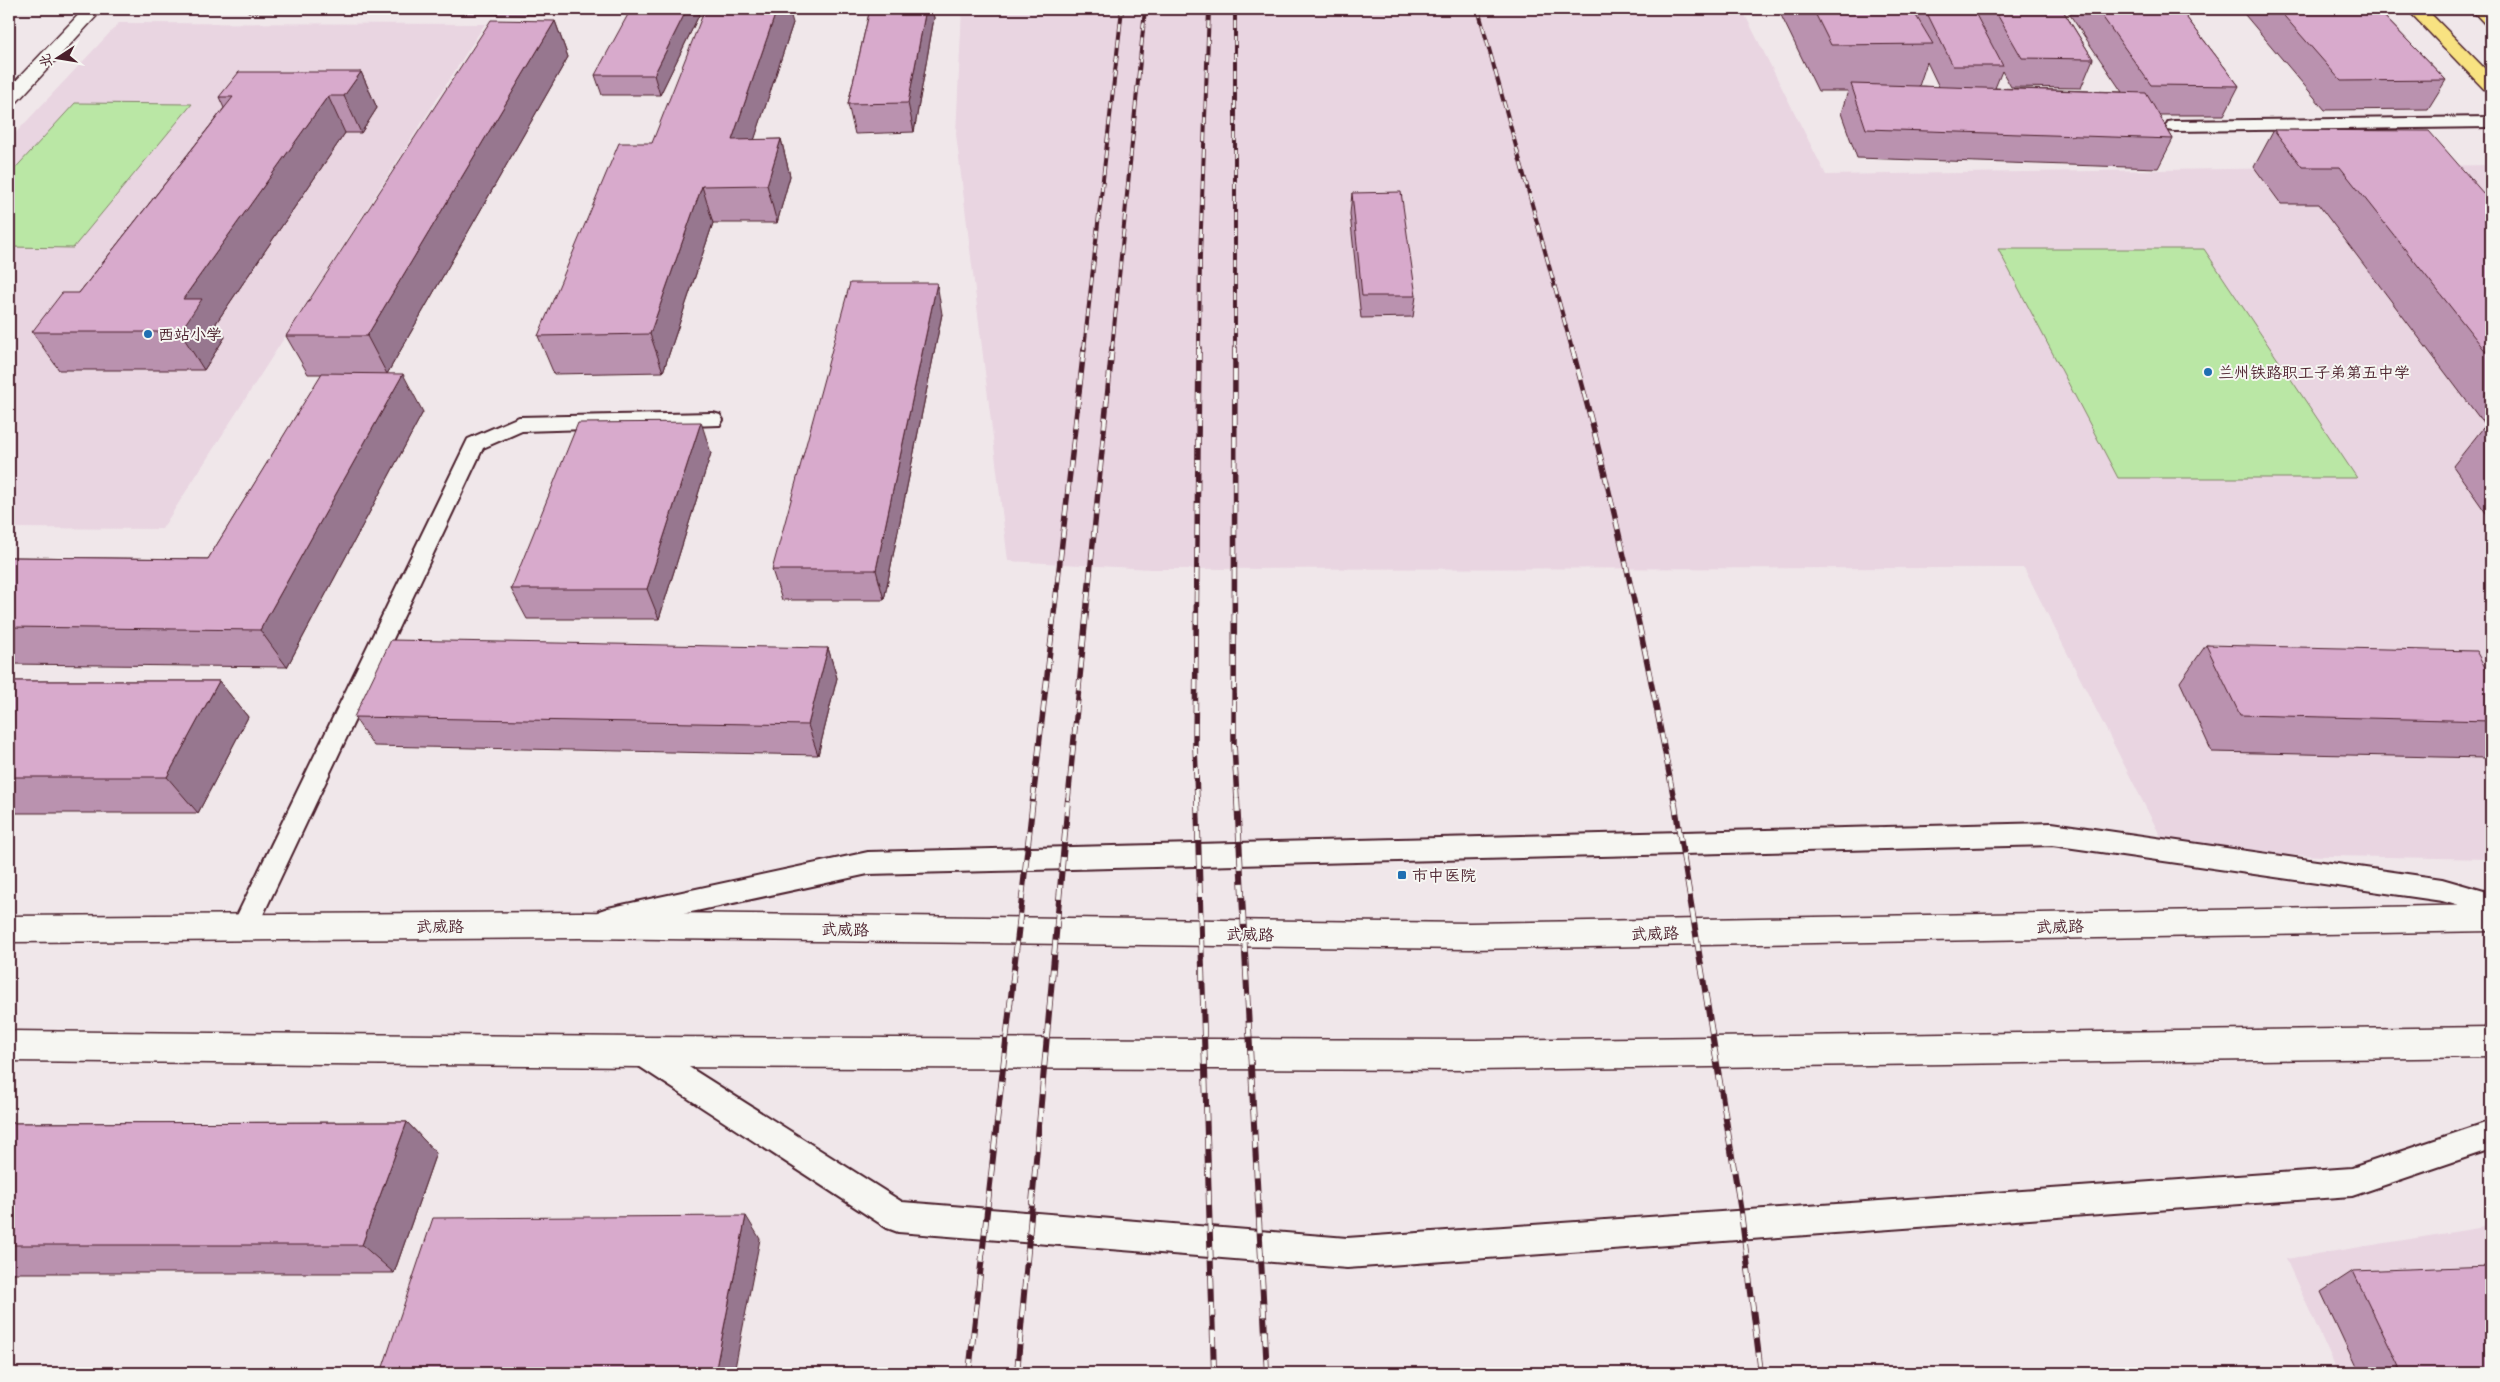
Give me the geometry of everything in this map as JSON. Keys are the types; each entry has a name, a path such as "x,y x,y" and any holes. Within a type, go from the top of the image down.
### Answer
{"highway":[{"path":"2416,9 2491,85"},
{"path":"2480,9 2491,20"}],"main road":[{"path":"9,98 94,9"},
{"name":"武威路","path":"9,929 580,925 1470,936 2491,918"},
{"path":"9,1046 641,1052 1476,1055 2491,1042"}],"lane":[{"path":"2174,126 2491,122"},
{"path":"244,928 474,444 519,424 713,420"},
{"path":"580,925 868,863 2052,834 2442,890 2491,904"},
{"path":"641,1052 898,1216 1347,1253 2352,1182 2491,1135"}],"shaded area":[{"path":"962,9 1742,9 1826,175 2490,165 2491,859 2169,853 2024,568 1151,569 1008,561 956,134"},
{"name":"西站小学","path":"119,23 485,24 162,529 9,528 9,140"},
{"path":"2491,1226 2491,1373 2338,1373 2286,1259"}],"green space":[{"path":"75,103 192,104 73,248 9,247 9,175"},
{"path":"1998,249 2204,249 2357,478 2118,478"}],"building":[{"path":"631,9 687,9 654,75 595,75"},
{"path":"705,9 777,9 732,140 781,139 767,185 702,186 650,334 538,336 619,143 652,143"},
{"path":"870,9 926,9 908,103 848,104"},
{"path":"1813,9 1912,9 1933,44 1831,45"},
{"path":"1925,9 1973,9 2003,66 1953,66"},
{"path":"1994,9 2062,9 2093,59 2022,58"},
{"path":"2097,9 2180,9 2239,86 2151,85"},
{"path":"2278,9 2377,9 2446,80 2341,81"},
{"path":"491,20 555,21 367,336 286,336"},
{"path":"239,72 361,72 344,96 328,96 183,299 202,299 180,332 32,332 62,293 79,293 233,97 219,97"},
{"path":"1851,84 2146,93 2173,139 1866,129"},
{"path":"2274,130 2429,131 2491,202 2491,358 2340,167 2302,167"},
{"path":"1401,192 1416,296 1362,296 1352,193"},
{"path":"850,283 937,283 876,570 772,570"},
{"path":"322,373 403,374 260,630 9,627 9,557 208,559"},
{"path":"701,422 647,589 511,589 578,423"},
{"path":"2483,428 2491,429 2491,440"},
{"path":"391,640 828,648 808,725 354,717"},
{"path":"2206,645 2476,651 2491,678 2491,721 2240,715"},
{"path":"9,681 219,681 167,777 9,777"},
{"path":"407,1122 362,1245 9,1245 9,1123"},
{"path":"746,1216 715,1373 381,1373 433,1218"},
{"path":"2491,1266 2491,1373 2402,1373 2353,1271"}],"railway":[{"path":"1084,349 1122,9"},
{"path":"1112,349 1145,9"},
{"path":"1199,349 1200,255 1209,9"},
{"path":"1235,9 1235,348"},
{"path":"1478,9 1572,349"},
{"path":"1033,800 1084,348"},
{"path":"1068,800 1112,348"},
{"path":"1197,800 1195,745 1199,348"},
{"path":"1235,348 1234,744 1237,800"},
{"path":"1572,348 1628,573 1674,800"},
{"path":"969,1373 1033,799"},
{"path":"1017,1373 1068,799"},
{"path":"1197,799 1214,1373"},
{"path":"1237,799 1267,1373"},
{"path":"1674,799 1741,1212 1761,1373"}],"place":[{"name":"西站小学","path":"148,334"},
{"name":"兰州铁路职工子弟第五中学","path":"2208,372"},
{"name":"市中医院","path":"1402,875"}]}
